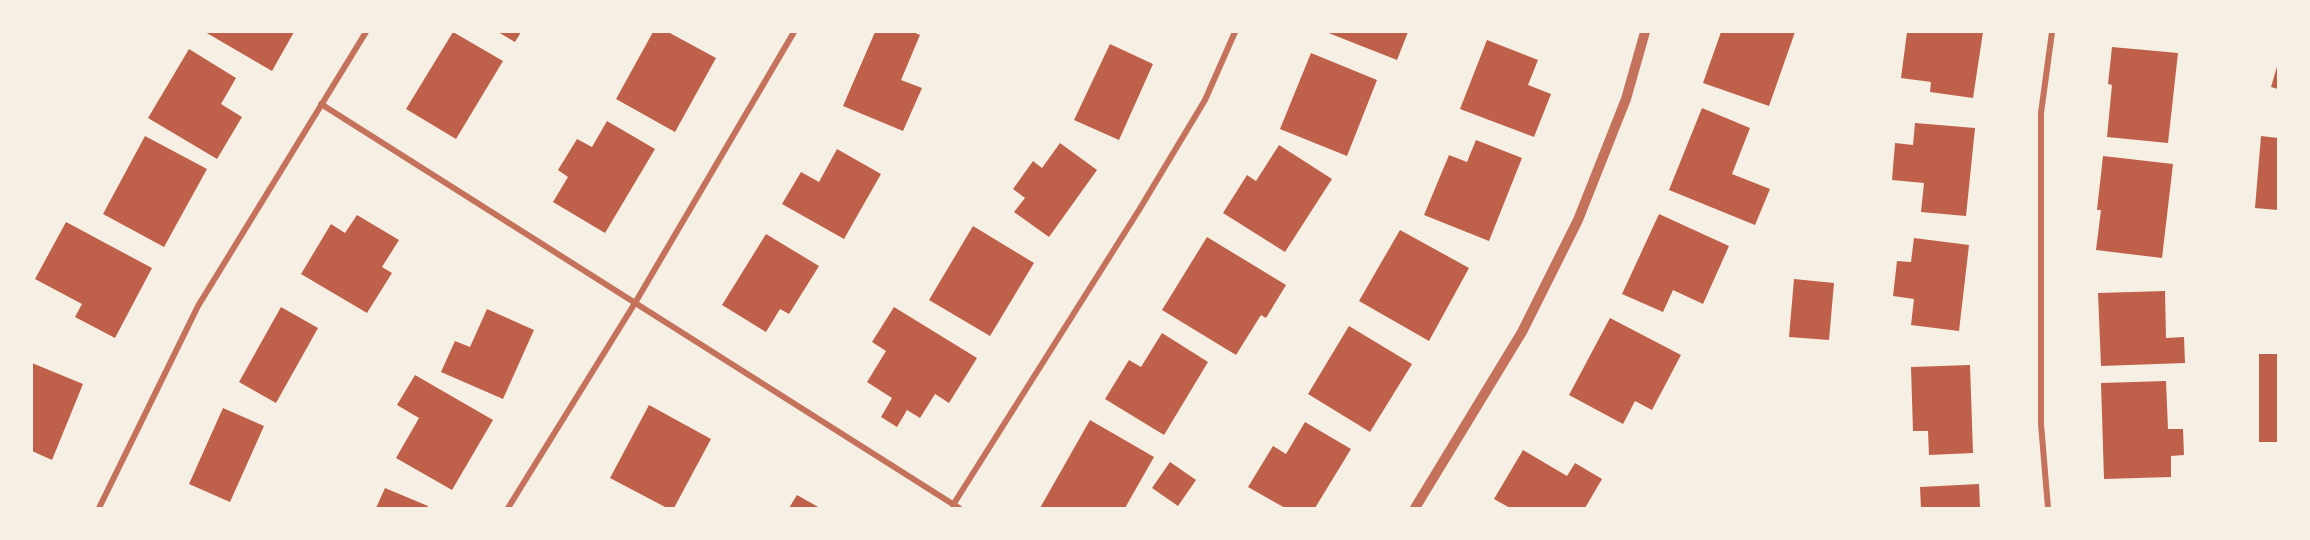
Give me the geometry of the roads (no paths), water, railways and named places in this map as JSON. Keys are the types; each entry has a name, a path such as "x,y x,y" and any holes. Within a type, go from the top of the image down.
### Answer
{"street":[{"path":"99,508 198,306 366,32"},
{"path":"508,508 635,303 794,32"},
{"path":"321,104 956,507 1205,99 1235,32"},
{"path":"1415,508 1522,332 1578,220 1626,99 1645,32"},
{"path":"2048,508 2041,424 2041,113 2052,32"}]}
